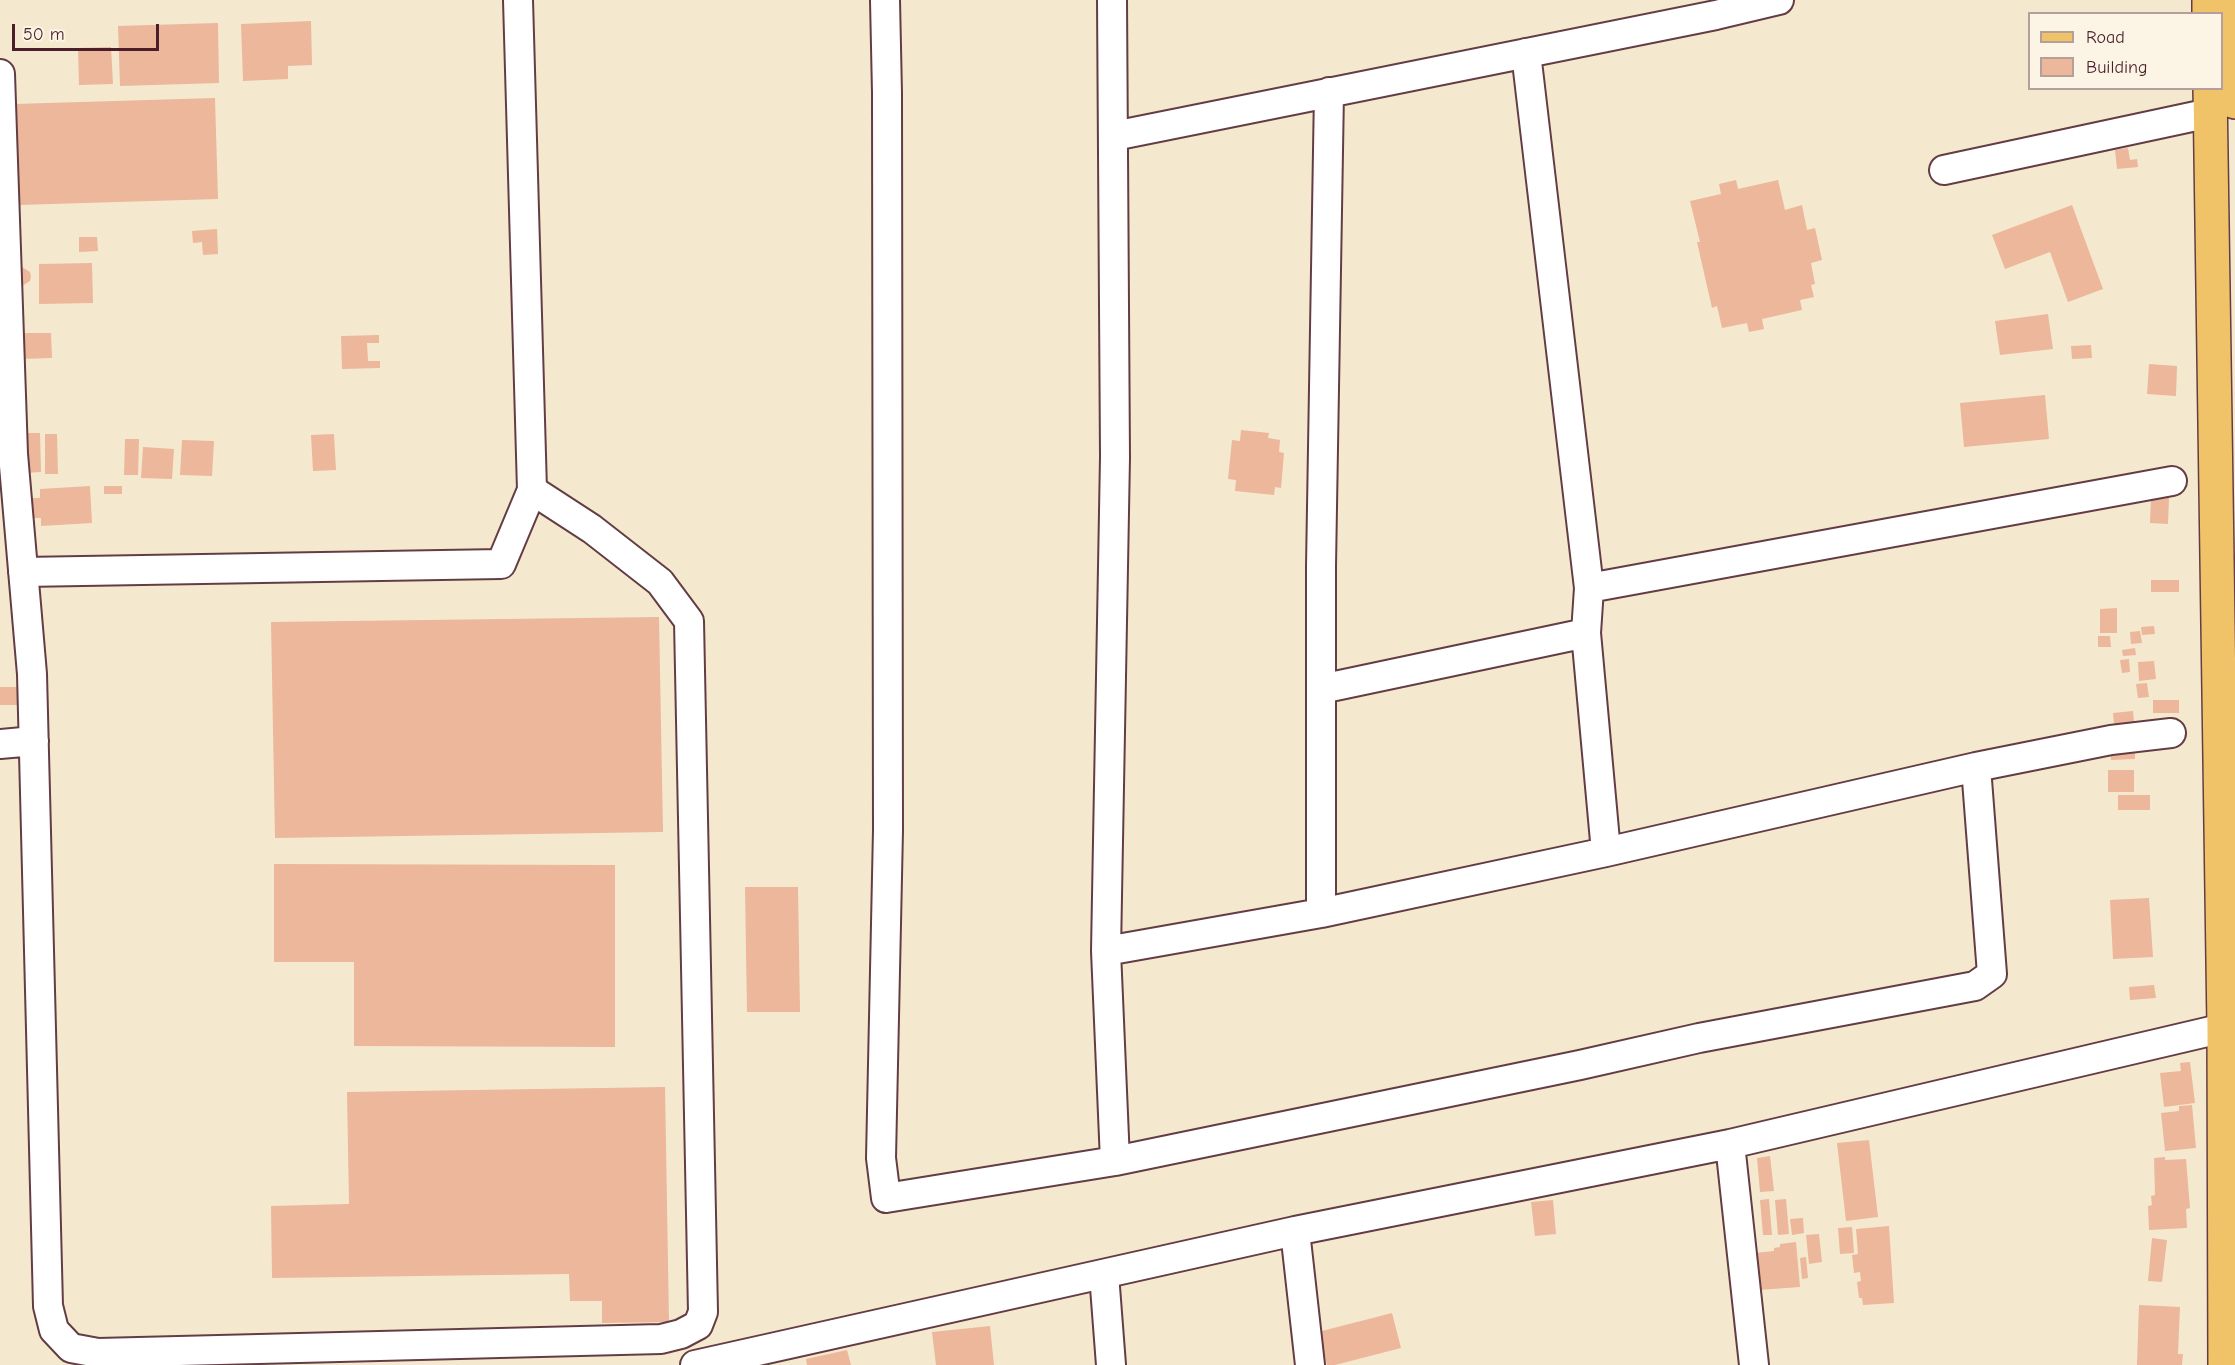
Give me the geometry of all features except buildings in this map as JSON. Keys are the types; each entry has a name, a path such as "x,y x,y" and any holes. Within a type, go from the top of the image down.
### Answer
{"main road":[{"path":"2223,67 2233,0"},
{"path":"2218,101 2225,1365"}],"street":[{"path":"23,572 501,564 532,490 518,0"},
{"path":"885,0 888,93 888,830 880,1158 886,1198 1115,1161 1580,1065 1699,1038 1975,986 1992,974 1976,767"},
{"path":"1112,0 1115,457 1106,951 1115,1161"},
{"path":"1114,136 1716,15 1779,0"},
{"path":"1526,53 1589,588 1586,633 1606,852"},
{"path":"0,74 13,454 32,674 48,1306 54,1330 70,1348 98,1353 661,1339 681,1334 698,1325 703,1312 689,621 660,582 592,529 532,490"},
{"path":"1321,914 1321,542 1329,92"},
{"path":"1944,171 2218,101"},
{"path":"1589,588 2172,482"},
{"path":"1321,688 1586,633"},
{"path":"1106,951 1321,914 1606,852 1976,767 2111,741 2171,733"},
{"path":"0,744 34,741"},
{"path":"695,1365 786,1355 920,1313 1294,1231 1730,1144 2224,1028"},
{"path":"1730,1144 1754,1365"},
{"path":"1294,1231 1310,1365"},
{"path":"1104,1274 1111,1365"}]}
